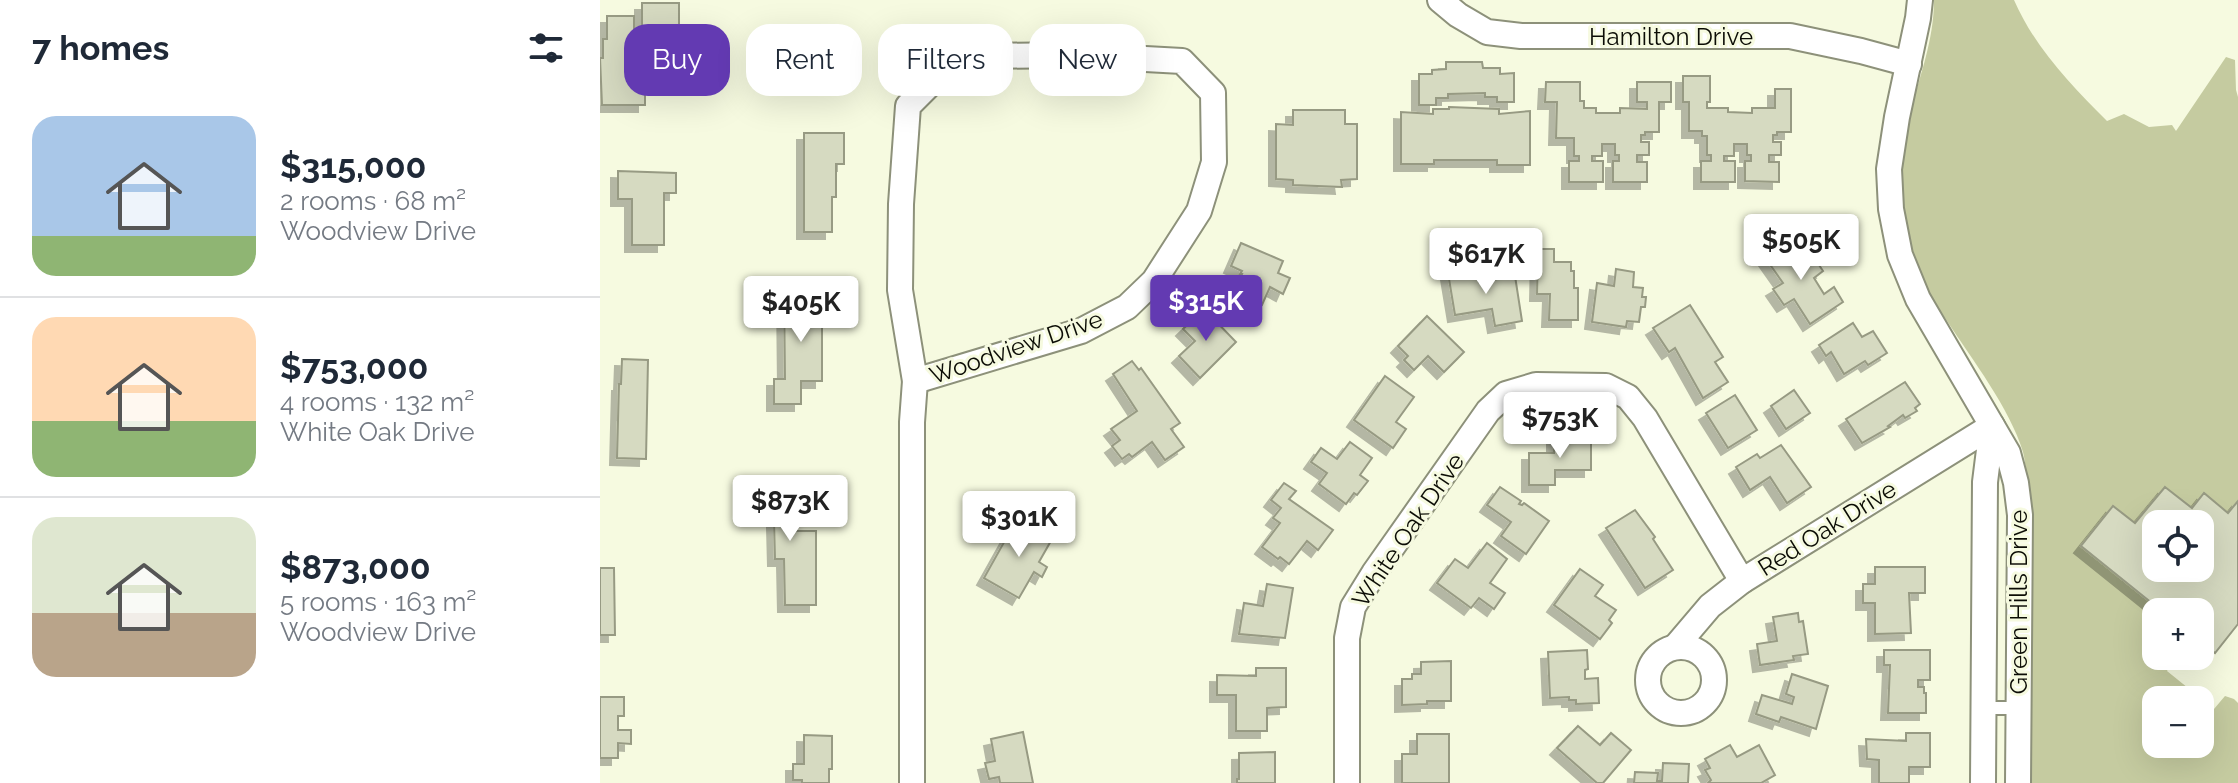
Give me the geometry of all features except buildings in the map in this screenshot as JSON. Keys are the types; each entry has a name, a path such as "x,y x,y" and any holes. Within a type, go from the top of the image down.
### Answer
{"street":[{"name":"Hamilton Drive","path":"1440,0 1487,32 1521,36 1790,36 1909,64"},
{"name":"Green Hills Drive","path":"1920,0 1889,169 1891,209 1900,255 1918,299 2008,453 2016,483 2020,515 2018,783"},
{"name":"Woodview Drive","path":"912,783 912,422 915,381 900,290 901,204 908,106 934,80 983,56 1072,55 1182,61 1213,93 1214,162 1199,211 1154,281 1127,307 1081,331 915,381"},
{"name":"White Oak Drive","path":"1347,783 1347,638 1353,607 1488,411 1506,394 1536,385 1606,386 1628,397 1645,418 1742,581"},
{"name":"Green Hills Drive","path":"1983,783 1985,482 1992,426"},
{"name":"Red Oak Drive","path":"1676,646 1710,606 1742,581 1992,426"}],"lane":[{"path":"1984,708 2018,708"}],"green space":[{"path":"1934,0 2014,0 2043,50 2107,121 2124,114 2149,127 2172,125 2176,131 2226,57 2235,60 2238,97 2238,501 2228,513 2204,493 2192,508 2165,487 2146,510 2142,510 2135,523 2113,506 2081,546 2146,598 2142,598 2142,670 2168,670 2186,686 2142,686 2142,758 2214,758 2214,709 2225,696 2238,703 2238,783 2029,783 2028,489 2023,452 2000,401 1921,279 1910,251 1904,217 1902,182 1906,130 1929,43"}]}
